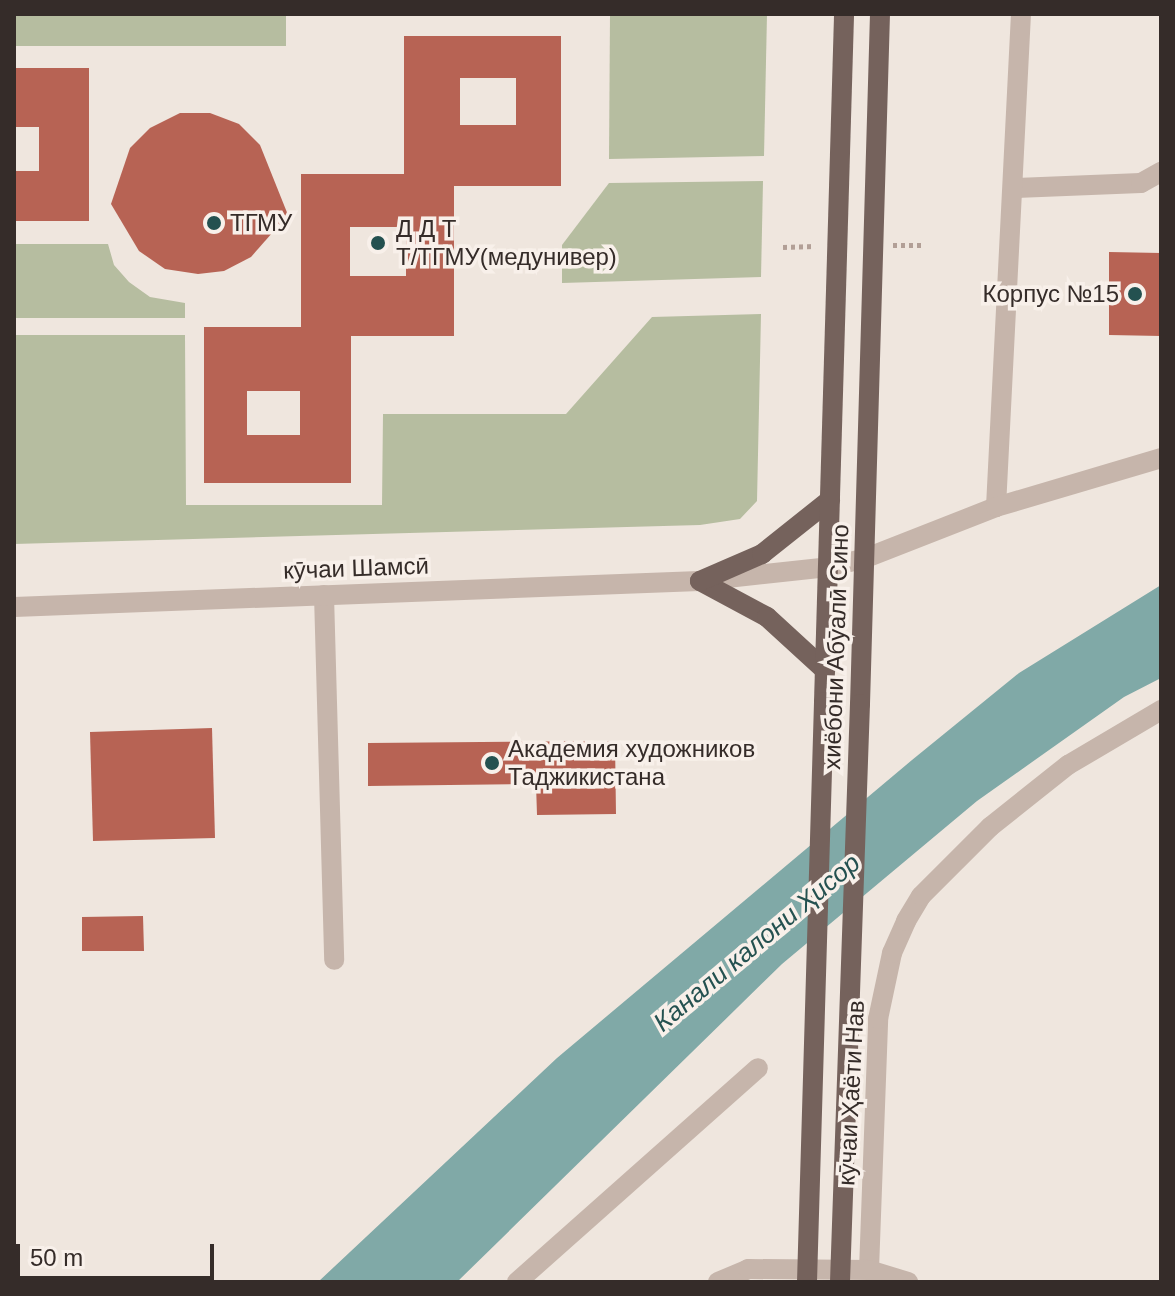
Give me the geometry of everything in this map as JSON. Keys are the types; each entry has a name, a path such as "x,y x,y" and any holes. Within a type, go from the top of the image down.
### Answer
{"main road":[{"name":"хиёбони Абӯалӣ Сино","path":"807,1282 844,14"},
{"name":"хиёбони Абӯалӣ Сино","path":"840,1282 866,558 880,14"},
{"path":"700,581 762,554 830,500"},
{"path":"700,581 767,617 825,670"}],"street":[{"path":"996,507 1016,188 1021,14"},
{"path":"1016,188 1141,183 1161,172"},
{"name":"кӯчаи Шамсӣ","path":"14,607 700,581 828,567 866,558 996,507 1161,458"},
{"path":"324,595 334,960"},
{"name":"кӯчаи Ҳаёти Нав","path":"869,1270 878,1019 892,953 906,921 921,896 990,827 1068,765 1161,710"},
{"path":"517,1282 758,1068"},
{"path":"718,1282 748,1269 869,1270 908,1282"}],"green space":[{"path":"14,14 286,14 286,46 14,46"},
{"path":"610,14 767,14 764,156 609,159"},
{"path":"763,181 761,277 562,283 562,245 609,183"},
{"path":"14,244 108,244 114,265 129,282 150,297 185,303 185,318 14,318"},
{"path":"761,314 757,501 740,519 700,525 14,544 14,335 185,335 186,505 382,505 383,414 566,414 652,317"}],"water":[{"name":"Канали калони Ҳисор","path":"1161,585 1161,678 1124,697 977,801 782,964 457,1282 318,1282 557,1058 912,760 1019,673"}],"building":[{"name":"Д Д Т Т/ТГМУ(медунивер)","path":"404,36 561,36 561,186 454,186 454,336 351,336 351,483 204,483 204,327 301,327 301,174 404,174","holes":["460,78 516,78 516,125 460,125","350,227 406,227 406,276 350,276","247,391 300,391 300,435 247,435"]},
{"path":"14,68 89,68 89,221 14,221 14,171 39,171 39,127 14,127"},
{"path":"180,113 210,113 239,124 260,145 288,215 251,257 224,271 198,274 165,269 139,251 111,204 130,148 150,128"},
{"name":"Корпус №15","path":"1109,252 1161,253 1161,336 1109,335"},
{"path":"212,728 215,838 93,841 90,732"},
{"name":"Академия художников Таджикистана","path":"615,741 616,814 537,815 536,784 368,786 368,743"},
{"path":"143,916 144,951 82,951 82,917"}],"place":[{"name":"ТГМУ","path":"214,223"},
{"name":"Д Д Т Т/ТГМУ(медунивер)","path":"378,243"},
{"name":"Корпус №15","path":"1135,294"},
{"name":"Академия художников Таджикистана","path":"492,763"}]}
